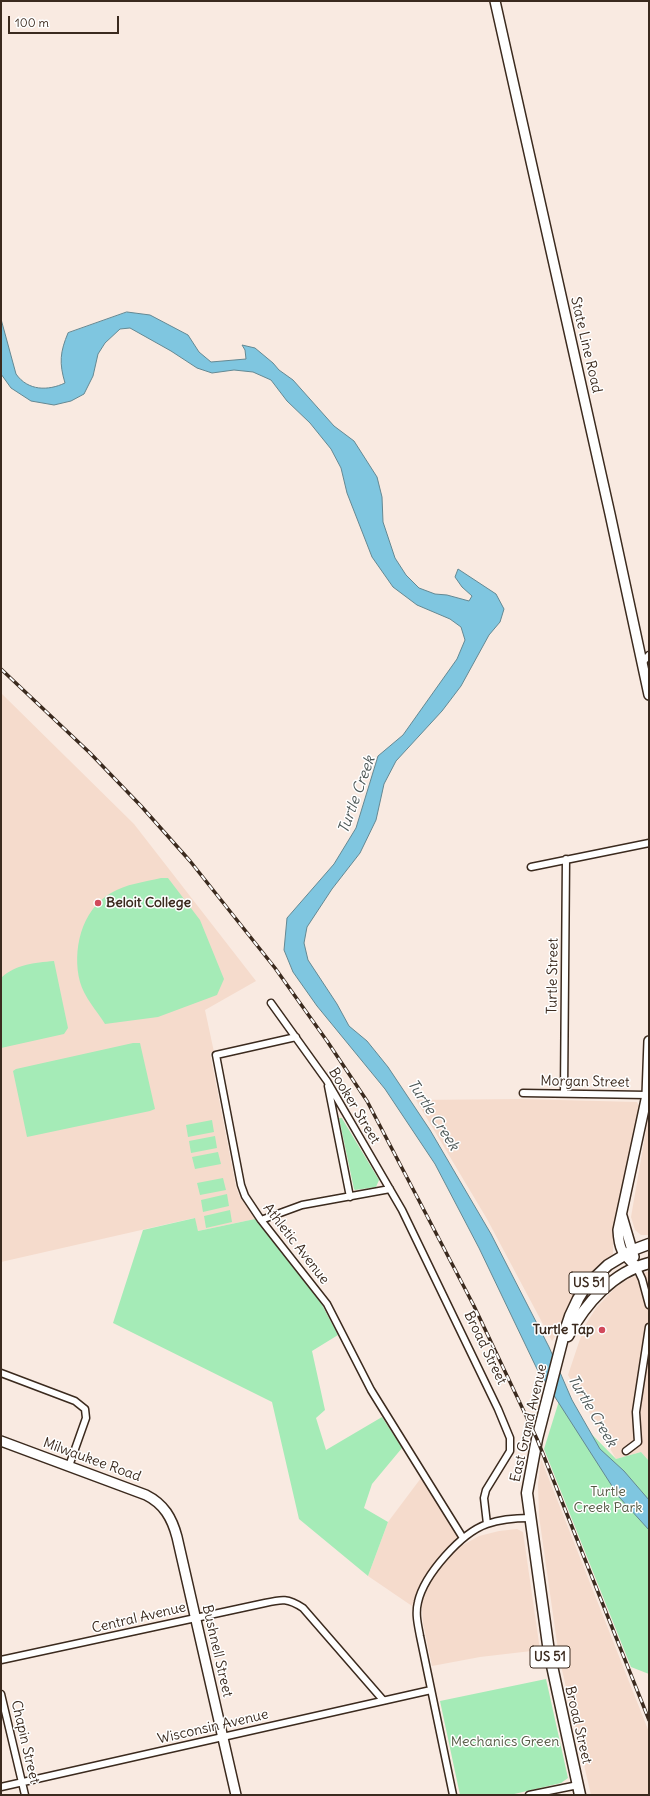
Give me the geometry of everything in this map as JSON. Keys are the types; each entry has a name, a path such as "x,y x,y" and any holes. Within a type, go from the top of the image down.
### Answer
{"main road":[{"name":"US 51","path":"562,1349 570,1316 586,1286 608,1265 623,1255 649,1244"},
{"name":"US 51","path":"562,1349 581,1315 604,1289 636,1266 649,1263"},
{"name":"East Grand Avenue","path":"530,1518 527,1493 537,1439 562,1349"},
{"name":"Broad Street","path":"530,1518 549,1652 579,1790"}],"street":[{"name":"State Line Road","path":"495,1 649,695"},
{"path":"642,663 649,656"},
{"path":"531,867 649,843"},
{"name":"Turtle Street","path":"564,1093 566,859"},
{"path":"271,1003 296,1037"},
{"name":"Booker Street","path":"296,1037 326,1081 390,1189"},
{"name":"Athletic Avenue","path":"296,1037 216,1055 241,1185 245,1196 261,1220 327,1304 371,1390 463,1538"},
{"path":"636,1266 623,1255 618,1230 639,1138 647,1094 649,1041"},
{"path":"326,1081 350,1197"},
{"name":"Morgan Street","path":"523,1093 647,1094"},
{"path":"261,1220 302,1205 390,1189"},
{"name":"Broad Street","path":"390,1189 402,1210 487,1385 510,1438 510,1451 486,1490 484,1498 487,1524"},
{"path":"621,1212 626,1233 633,1250 636,1266 642,1279 649,1305"},
{"path":"626,1451 638,1442 636,1412 649,1328"},
{"path":"1,1373 75,1401 85,1409 86,1418 69,1466"},
{"name":"Milwaukee Road","path":"1,1441 146,1495 157,1500 168,1514"},
{"name":"Bushnell Street","path":"168,1514 177,1537 236,1795"},
{"path":"453,1795 417,1621 417,1605 423,1588 435,1570 449,1551 463,1538 487,1524 514,1518 530,1518"},
{"name":"Central Avenue","path":"1,1660 195,1617 279,1600 292,1601 303,1608 383,1700"},
{"name":"Wisconsin Avenue","path":"1,1787 431,1690"},
{"name":"Chapin Street","path":"1,1694 25,1795"},
{"path":"529,1795 579,1790"}],"shaded area":[{"name":"Beloit College","path":"1,693 134,824 256,981 205,1010 214,1052 210,1053 236,1187 240,1197 255,1219 198,1231 194,1218 1,1262"},
{"path":"520,1099 637,1102 640,1108 613,1227 613,1254 552,1341 487,1219 416,1100"},
{"path":"649,1113 649,1235 641,1235 635,1230 631,1217"},
{"path":"649,1271 649,1461 641,1452 616,1459 568,1375 586,1324 596,1308 616,1287 628,1279"},
{"path":"541,1459 649,1732 649,1795 591,1795 559,1657 539,1516 538,1484"},
{"path":"421,1478 463,1545 479,1536 499,1531 517,1529 523,1532 540,1650 480,1657 432,1666 423,1623 422,1608 412,1606 368,1576 388,1522"}],"green space":[{"path":"161,878 168,878 200,920 224,979 217,995 158,1017 105,1024 82,988 80,982 77,957 81,932 92,910 101,900 111,893 129,885"},
{"path":"54,961 68,1028 64,1034 1,1048 1,978 19,967"},
{"path":"133,1043 140,1043 155,1109 27,1137 13,1071 16,1069"},
{"path":"339,1118 342,1118 379,1180 376,1187 354,1189"},
{"path":"212,1120 214,1132 188,1137 186,1125"},
{"path":"215,1136 217,1148 191,1153 189,1141"},
{"path":"218,1152 221,1164 195,1169 192,1157"},
{"path":"223,1178 226,1190 200,1195 197,1183"},
{"path":"227,1194 229,1206 203,1212 201,1200"},
{"path":"230,1210 232,1222 206,1228 204,1216"},
{"path":"195,1218 198,1231 255,1219 321,1303 338,1335 312,1351 325,1410 316,1418 326,1450 382,1417 402,1448 372,1484 364,1508 388,1522 368,1576 299,1519 272,1402 113,1323 143,1230"},
{"name":"Turtle Creek Park","path":"559,1401 616,1459 641,1452 649,1461 649,1674 631,1667 544,1449"},
{"name":"Mechanics Green","path":"546,1679 568,1778 561,1783 510,1795 460,1795 440,1701"}],"water":[{"path":"127,312 150,315 188,335 199,352 211,362 246,359 245,350 242,345 255,348 279,370 293,380 334,426 354,441 377,477 382,497 383,522 395,558 406,575 419,588 435,594 447,595 469,601 472,596 462,587 455,577 458,569 496,594 504,609 500,622 489,635 461,686 442,711 396,761 384,784 376,820 360,853 332,889 307,927 304,943 308,960 337,1004 349,1026 367,1041 388,1067 430,1130 491,1234 549,1347 572,1400 600,1449 624,1471 649,1500 649,1530 619,1497 537,1369 479,1248 435,1164 385,1089 317,1006 293,972 284,950 287,918 334,864 356,828 378,756 403,735 457,659 465,640 461,627 450,619 417,605 393,587 372,557 347,493 341,468 331,449 310,423 287,401 271,380 253,372 234,370 212,373 197,368 171,351 130,328 120,329 105,343 98,354 93,376 84,394 71,401 54,405 31,401 11,388 1,374 1,319 16,374 26,384 39,388 45,388 59,386 65,383 61,358 63,346 68,333"}],"railway":[{"path":"1,669 90,753 141,806 190,861 275,968 327,1041 367,1101 474,1306 537,1439 649,1720"}],"place":[{"name":"Beloit College","path":"98,903"},
{"name":"Turtle Tap","path":"602,1330"}],"water label":[{"name":"Turtle Creek","path":"357,795"},
{"name":"Turtle Creek","path":"433,1115"},
{"name":"Turtle Creek","path":"592,1411"}]}
